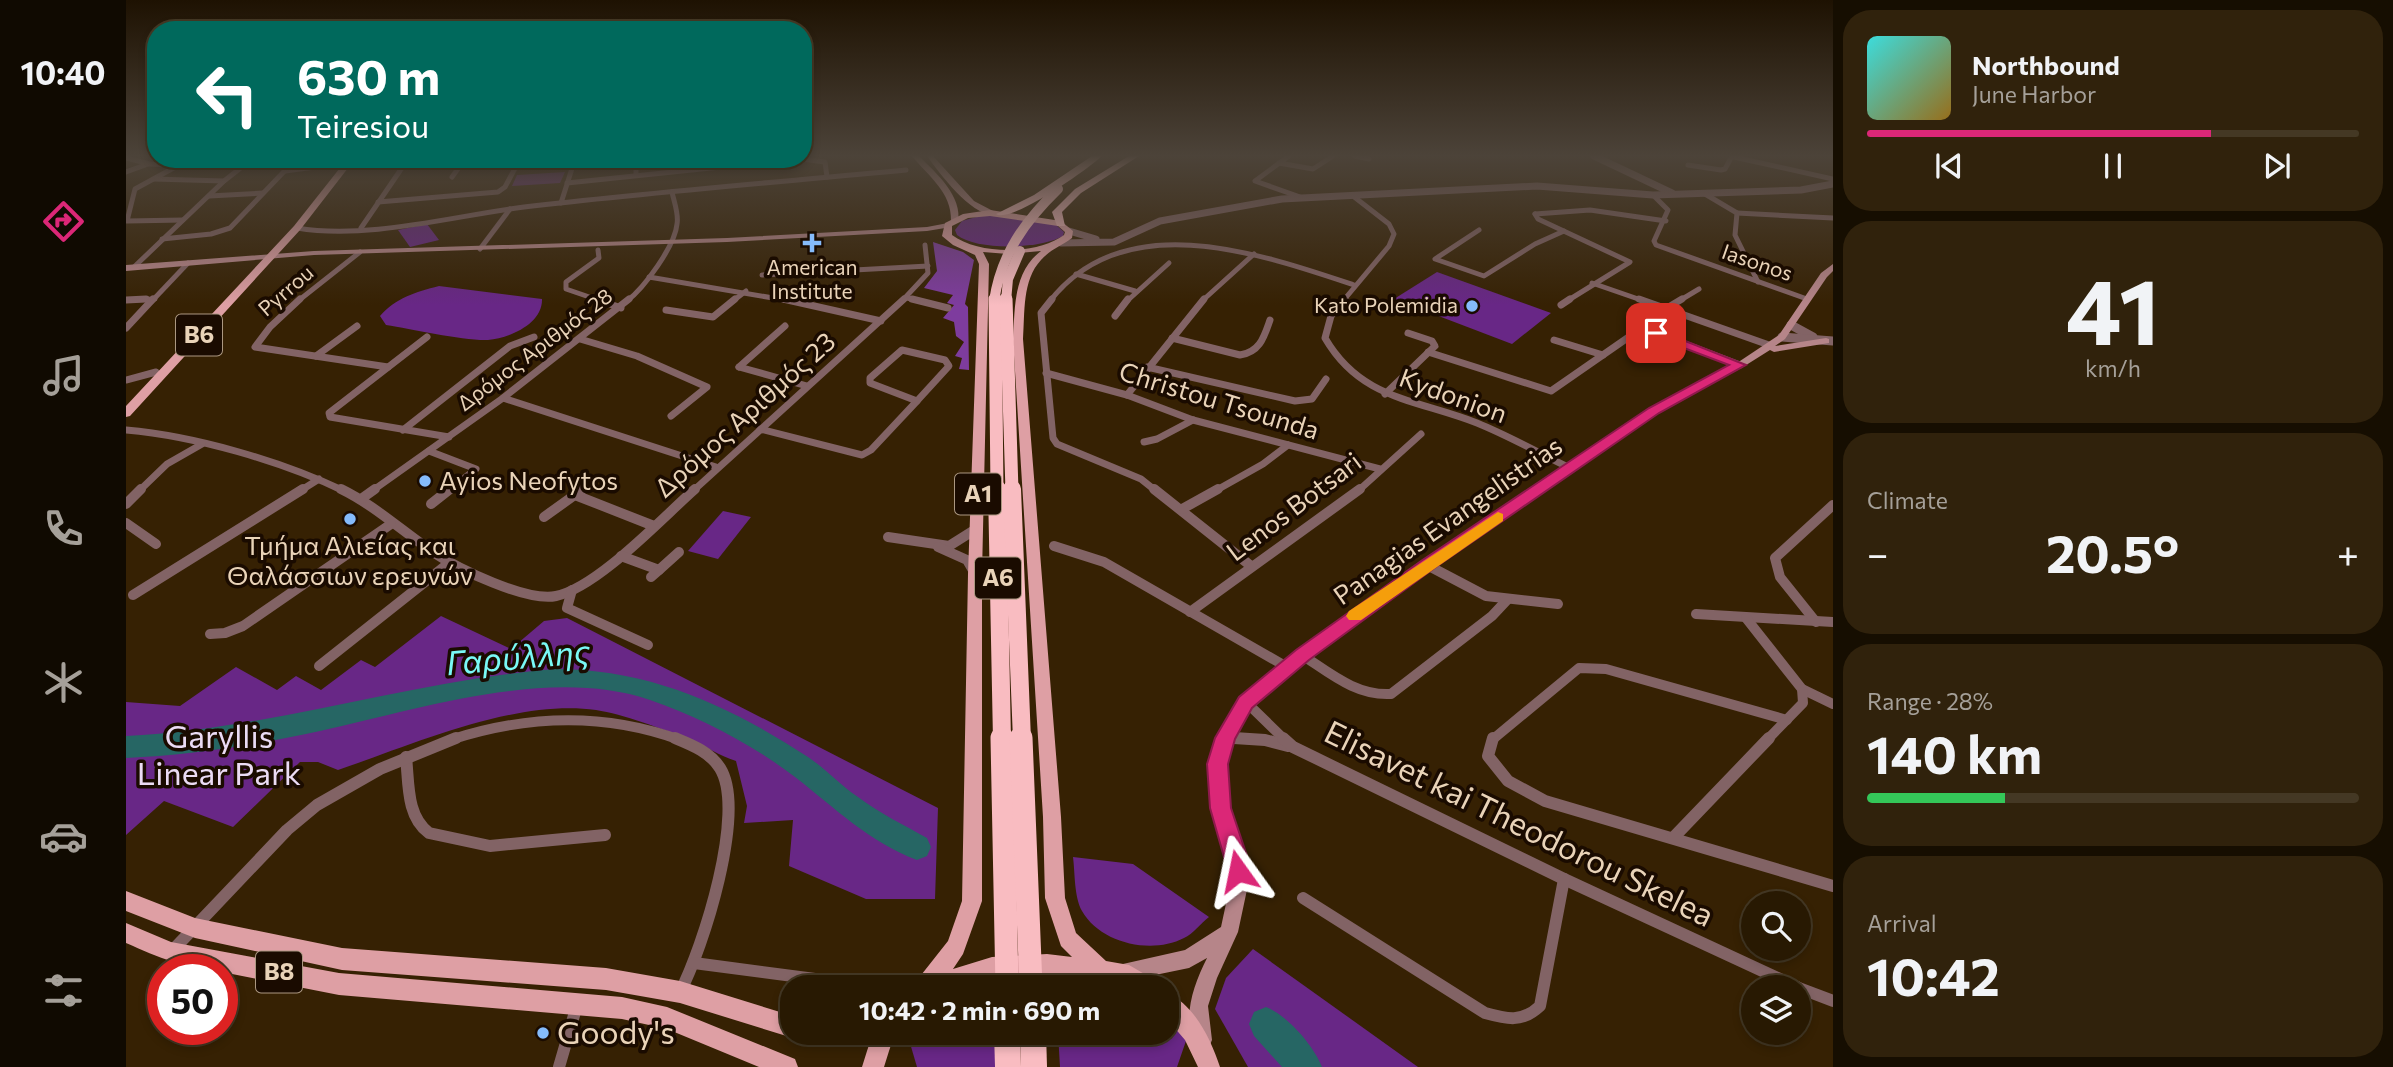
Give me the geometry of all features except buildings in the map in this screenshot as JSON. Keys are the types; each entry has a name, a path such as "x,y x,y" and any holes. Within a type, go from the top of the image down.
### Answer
{"highway":[{"path":"995,213 1024,206"},
{"name":"A6","path":"1007,975 993,311 996,279 1017,234 1046,206"},
{"name":"A6","path":"1031,975 1005,310 1009,279 1015,260 1050,206"},
{"path":"1063,206 1057,212 1065,227"},
{"path":"1007,1045 1008,1067"},
{"path":"1033,1045 1034,1067"}],"main road":[{"name":"B6","path":"126,413 266,256 304,206"},
{"name":"B6","path":"126,401 266,256 288,238 314,206"},
{"path":"950,240 947,236 957,211 954,206"},
{"path":"978,206 995,213 1065,227 1069,236 1061,243"},
{"path":"727,240 903,231 995,213"},
{"path":"130,267 266,256 910,233 950,240"},
{"name":"A1","path":"935,975 956,947 972,901 975,573 984,264 979,253 950,240"},
{"name":"A1","path":"1061,243 1032,260 1024,277 1018,339 1052,817 1055,898 1068,939 1110,971"},
{"name":"A1","path":"969,248 1049,248"},
{"path":"1772,347 1784,341 1782,337 1807,299 1833,267"},
{"name":"Panagias Evangelistrias","path":"1206,1057 1198,1006 1208,975 1229,932 1239,885 1236,856 1220,808 1217,778 1225,738 1245,702 1302,655 1427,565 1654,411 1772,347 1830,341"},
{"name":"B8","path":"126,901 195,928 342,959 606,979 680,992 780,1023"},
{"path":"968,975 992,968 1047,965 1110,971 1189,959 1229,932"},
{"name":"B8","path":"126,933 171,952 340,984 622,1008 667,1018 787,1067"},
{"path":"1110,971 1119,975"},
{"path":"1179,1014 1206,1057"},
{"path":"873,1067 880,1045"}],"street":[{"path":"131,206 127,221 138,223 183,220"},
{"path":"130,267 198,206"},
{"path":"162,239 227,230 251,206"},
{"path":"361,228 376,206"},
{"path":"288,238 311,232 537,206"},
{"path":"673,241 678,222 675,206"},
{"path":"1061,243 1105,244 1170,219 1234,206"},
{"path":"1251,566 1182,509 1134,475 1057,444 1053,438 1041,313 1047,301 1096,258 1149,244 1254,254 1284,261 1354,285 1389,246 1394,234 1389,224 1366,206"},
{"path":"1560,305 1630,262 1535,214 1590,210 1665,221 1668,210 1664,206"},
{"path":"1725,206 1737,213 1833,218"},
{"path":"480,249 510,209"},
{"path":"1737,213 1735,235 1758,282"},
{"name":"Iasonos","path":"1665,221 1654,241 1656,245 1807,299"},
{"path":"1065,227 1103,240 1123,238"},
{"path":"297,228 311,232"},
{"path":"1479,230 1436,258 1437,260 1484,276 1535,244 1564,231"},
{"name":"Δρόμος Αριθμός 28","path":"361,499 503,398 621,308 649,277 673,241"},
{"path":"762,275 928,266 925,245"},
{"path":"598,250 599,258 566,282 566,289 621,308"},
{"name":"Pyrrou","path":"360,252 256,342 255,347 388,367"},
{"path":"1127,396 1147,367 1203,300 1254,254"},
{"path":"1115,316 1135,291 1169,263"},
{"path":"126,328 188,264"},
{"name":"Δρόμος Αριθμός 23","path":"449,563 533,596 560,595 572,590 621,556 716,467 907,298 925,279 928,266"},
{"path":"1076,274 1135,291"},
{"path":"649,277 746,291 881,321"},
{"path":"1592,283 1772,347"},
{"name":"Kydonion","path":"1354,285 1331,316 1325,338 1331,351 1354,376 1385,394 1473,422 1570,468"},
{"path":"1667,308 1699,289"},
{"path":"666,310 713,317 746,291"},
{"path":"907,298 948,308"},
{"path":"126,300 155,299"},
{"path":"1172,338 1240,355 1251,354 1257,351 1270,320"},
{"path":"1791,325 1804,334 1830,341"},
{"path":"785,326 739,367 807,386"},
{"path":"316,356 357,327"},
{"path":"1428,352 1551,391 1642,331 1656,333 1740,365"},
{"path":"1385,394 1435,343 1408,332"},
{"path":"427,337 329,413 330,416 449,437"},
{"path":"403,430 510,346 534,337"},
{"path":"1782,337 1830,341"},
{"path":"580,339 637,356 707,387 671,416"},
{"path":"1554,340 1603,355"},
{"path":"760,429 862,455 917,401 950,363 902,350 870,378 870,383 917,401"},
{"path":"1147,367 1295,401 1312,399 1326,379"},
{"path":"129,379 156,372"},
{"name":"Christou Tsounda","path":"1046,373 1127,396 1193,420 1381,469"},
{"path":"129,379 146,382"},
{"path":"503,398 716,467"},
{"path":"1144,442 1157,439 1193,420"},
{"path":"126,432 173,434 253,457 318,480 361,499 390,524 449,563 319,666"},
{"name":"Lenos Botsari","path":"1190,612 1351,497 1421,434"},
{"path":"126,504 166,464 202,444"},
{"path":"1182,509 1263,464 1288,445"},
{"path":"429,452 476,469 432,504"},
{"path":"133,595 318,480"},
{"path":"544,517 594,481"},
{"path":"575,495 654,526"},
{"path":"1816,622 1780,577 1774,558 1833,505"},
{"path":"126,523 156,544"},
{"path":"210,635 243,626 390,524"},
{"path":"888,537 949,546 976,529"},
{"path":"930,544 967,560 975,573"},
{"path":"1054,546 1104,562 1287,667"},
{"path":"651,577 679,552"},
{"path":"621,556 659,570"},
{"path":"1427,565 1486,596 1558,604"},
{"path":"572,590 567,608 648,645"},
{"path":"1302,655 1361,691 1377,696 1391,694 1492,616 1507,600"},
{"path":"1696,614 1833,622"},
{"path":"1746,618 1802,689 1833,704"},
{"path":"1787,720 1606,669 1579,668 1492,739 1488,756 1508,781 1545,801 1833,886"},
{"path":"1673,838 1803,703 1802,689"},
{"name":"Elisavet kai Theodorou Skelea","path":"1245,702 1264,723 1293,747"},
{"path":"171,952 302,815 332,794 406,757 492,727 552,717 580,717 630,724 694,745 708,754 724,777 732,812 729,834 694,963 680,992"},
{"name":"Elisavet kai Theodorou Skelea","path":"1225,738 1265,740 1293,747 1564,879 1770,975"},
{"path":"406,757 414,819 419,828 429,833 489,846 605,835"},
{"path":"1303,898 1485,1013 1511,1020 1528,1018 1540,1006 1564,879"},
{"path":"694,963 786,975"},
{"name":"Elisavet kai Theodorou Skelea","path":"1811,993 1833,1001"},
{"path":"559,1067 577,1003"}],"green space":[{"path":"987,214 1055,224 1064,232 1063,236 1040,244 994,246 979,244 957,235 955,230 962,221"},
{"path":"427,224 439,240 410,247 398,230"},
{"name":"Kato Polemidia","path":"1437,272 1551,313 1512,344 1394,299"},
{"path":"439,286 542,299 541,308 524,328 488,340 452,337 386,325 380,316 407,296"},
{"path":"723,511 751,517 718,559 688,551"},
{"name":"Garyllis Linear Park","path":"441,616 511,649 544,621 567,618 938,808 935,899 866,899 789,866 793,820 744,823 747,806 736,761 655,726 596,710 565,708 499,717 338,770 318,762 300,762 233,827 164,801 126,835 126,702 180,706 236,667 277,690 296,676 321,690 361,660 375,667"},
{"path":"1073,857 1133,864 1209,917 1187,936 1171,943 1142,945 1113,938 1090,922 1079,905"},
{"path":"1253,949 1418,1067 1248,1067 1215,1009 1226,978"},
{"path":"1179,1028 1187,1038 1177,1067 1060,1067 1059,1045 1179,1045"},
{"path":"911,1045 995,1045 996,1067 917,1067"}],"shaded area":[{"path":"933,242 963,252 974,260 965,304 968,307 969,370 959,369 962,358 955,356 964,342 956,336 954,322 943,318 954,305 947,303 953,295 924,288 937,271"}],"waterway":[{"name":"Γαρύλλης","path":"126,747 255,733 448,693 518,682 588,679 622,683 673,698 747,734 800,766 861,815 917,847"},
{"name":"Γαρύλλης","path":"1266,1024 1305,1067"}],"slow traffic":[{"path":"1355,616 1498,518"}],"place":[{"name":"American Institute","path":"812,243"},
{"name":"Kato Polemidia","path":"1472,306"},
{"name":"Ayios Neofytos","path":"425,481"},
{"name":"Τμήμα Αλιείας και Θαλάσσιων ερευνών","path":"350,519"},
{"name":"Goody's","path":"543,1033"}],"route":[{"path":"1238,871 1236,856 1220,808 1217,778 1225,738 1245,702 1302,655 1427,565 1654,411 1740,365 1656,333"}]}
